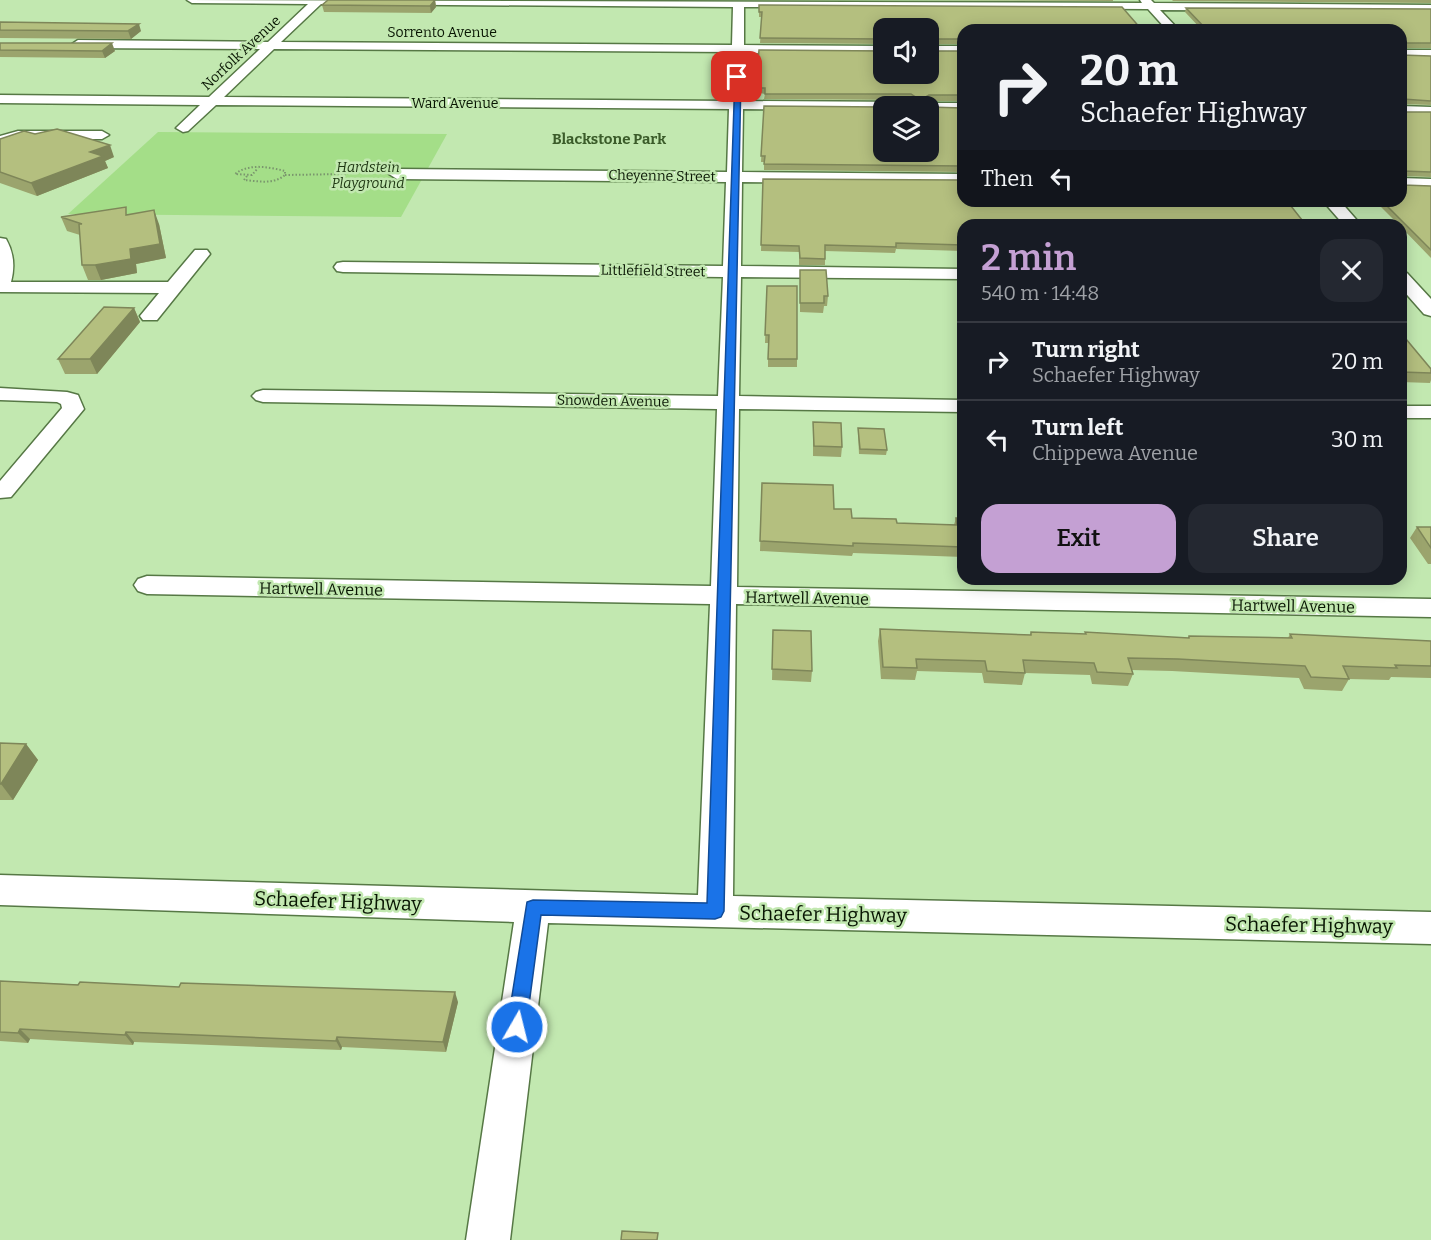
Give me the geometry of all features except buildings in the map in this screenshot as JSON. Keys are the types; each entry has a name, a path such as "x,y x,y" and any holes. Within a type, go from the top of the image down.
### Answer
{"street":[{"path":"192,0 1148,3 1431,8"},
{"name":"Norfolk Avenue","path":"183,128 318,0"},
{"path":"715,911 739,2"},
{"path":"1148,3 1167,24"},
{"name":"Sorrento Avenue","path":"71,44 873,50"},
{"path":"939,50 957,50"},
{"path":"1407,54 1431,54"},
{"name":"Ward Avenue","path":"0,99 873,106"},
{"path":"939,107 957,107"},
{"path":"1407,111 1431,111"},
{"path":"0,141 18,135"},
{"path":"0,136 102,135"},
{"name":"Cheyenne Street","path":"397,174 957,179"},
{"path":"1407,183 1431,184"},
{"path":"1336,207 1348,219"},
{"path":"0,243 6,260 0,287 172,288"},
{"path":"150,316 201,254"},
{"name":"Littlefield Street","path":"343,267 957,274"},
{"path":"1407,278 1431,279"},
{"path":"1407,284 1431,310"},
{"path":"0,394 60,396 70,400 73,409 3,492"},
{"name":"Snowden Avenue","path":"263,396 957,406"},
{"path":"1407,412 1431,412"},
{"name":"Hartwell Avenue","path":"147,585 1431,608"},
{"name":"Schaefer Highway","path":"0,890 533,908 1431,928"},
{"path":"488,1240 533,908"}],"path":[{"path":"258,168 252,176 235,174 245,168 258,168 279,169 285,171 285,175"},
{"path":"321,180 322,174"},
{"path":"247,176 244,180 268,182 282,179 285,175 346,174"}],"green space":[{"name":"Hardstein Playground","path":"158,132 447,134 401,217 68,214"}],"district":[{"name":"Blackstone Park","path":"609,139"}],"route":[{"path":"517,1027 533,908 715,911 737,77"}]}
